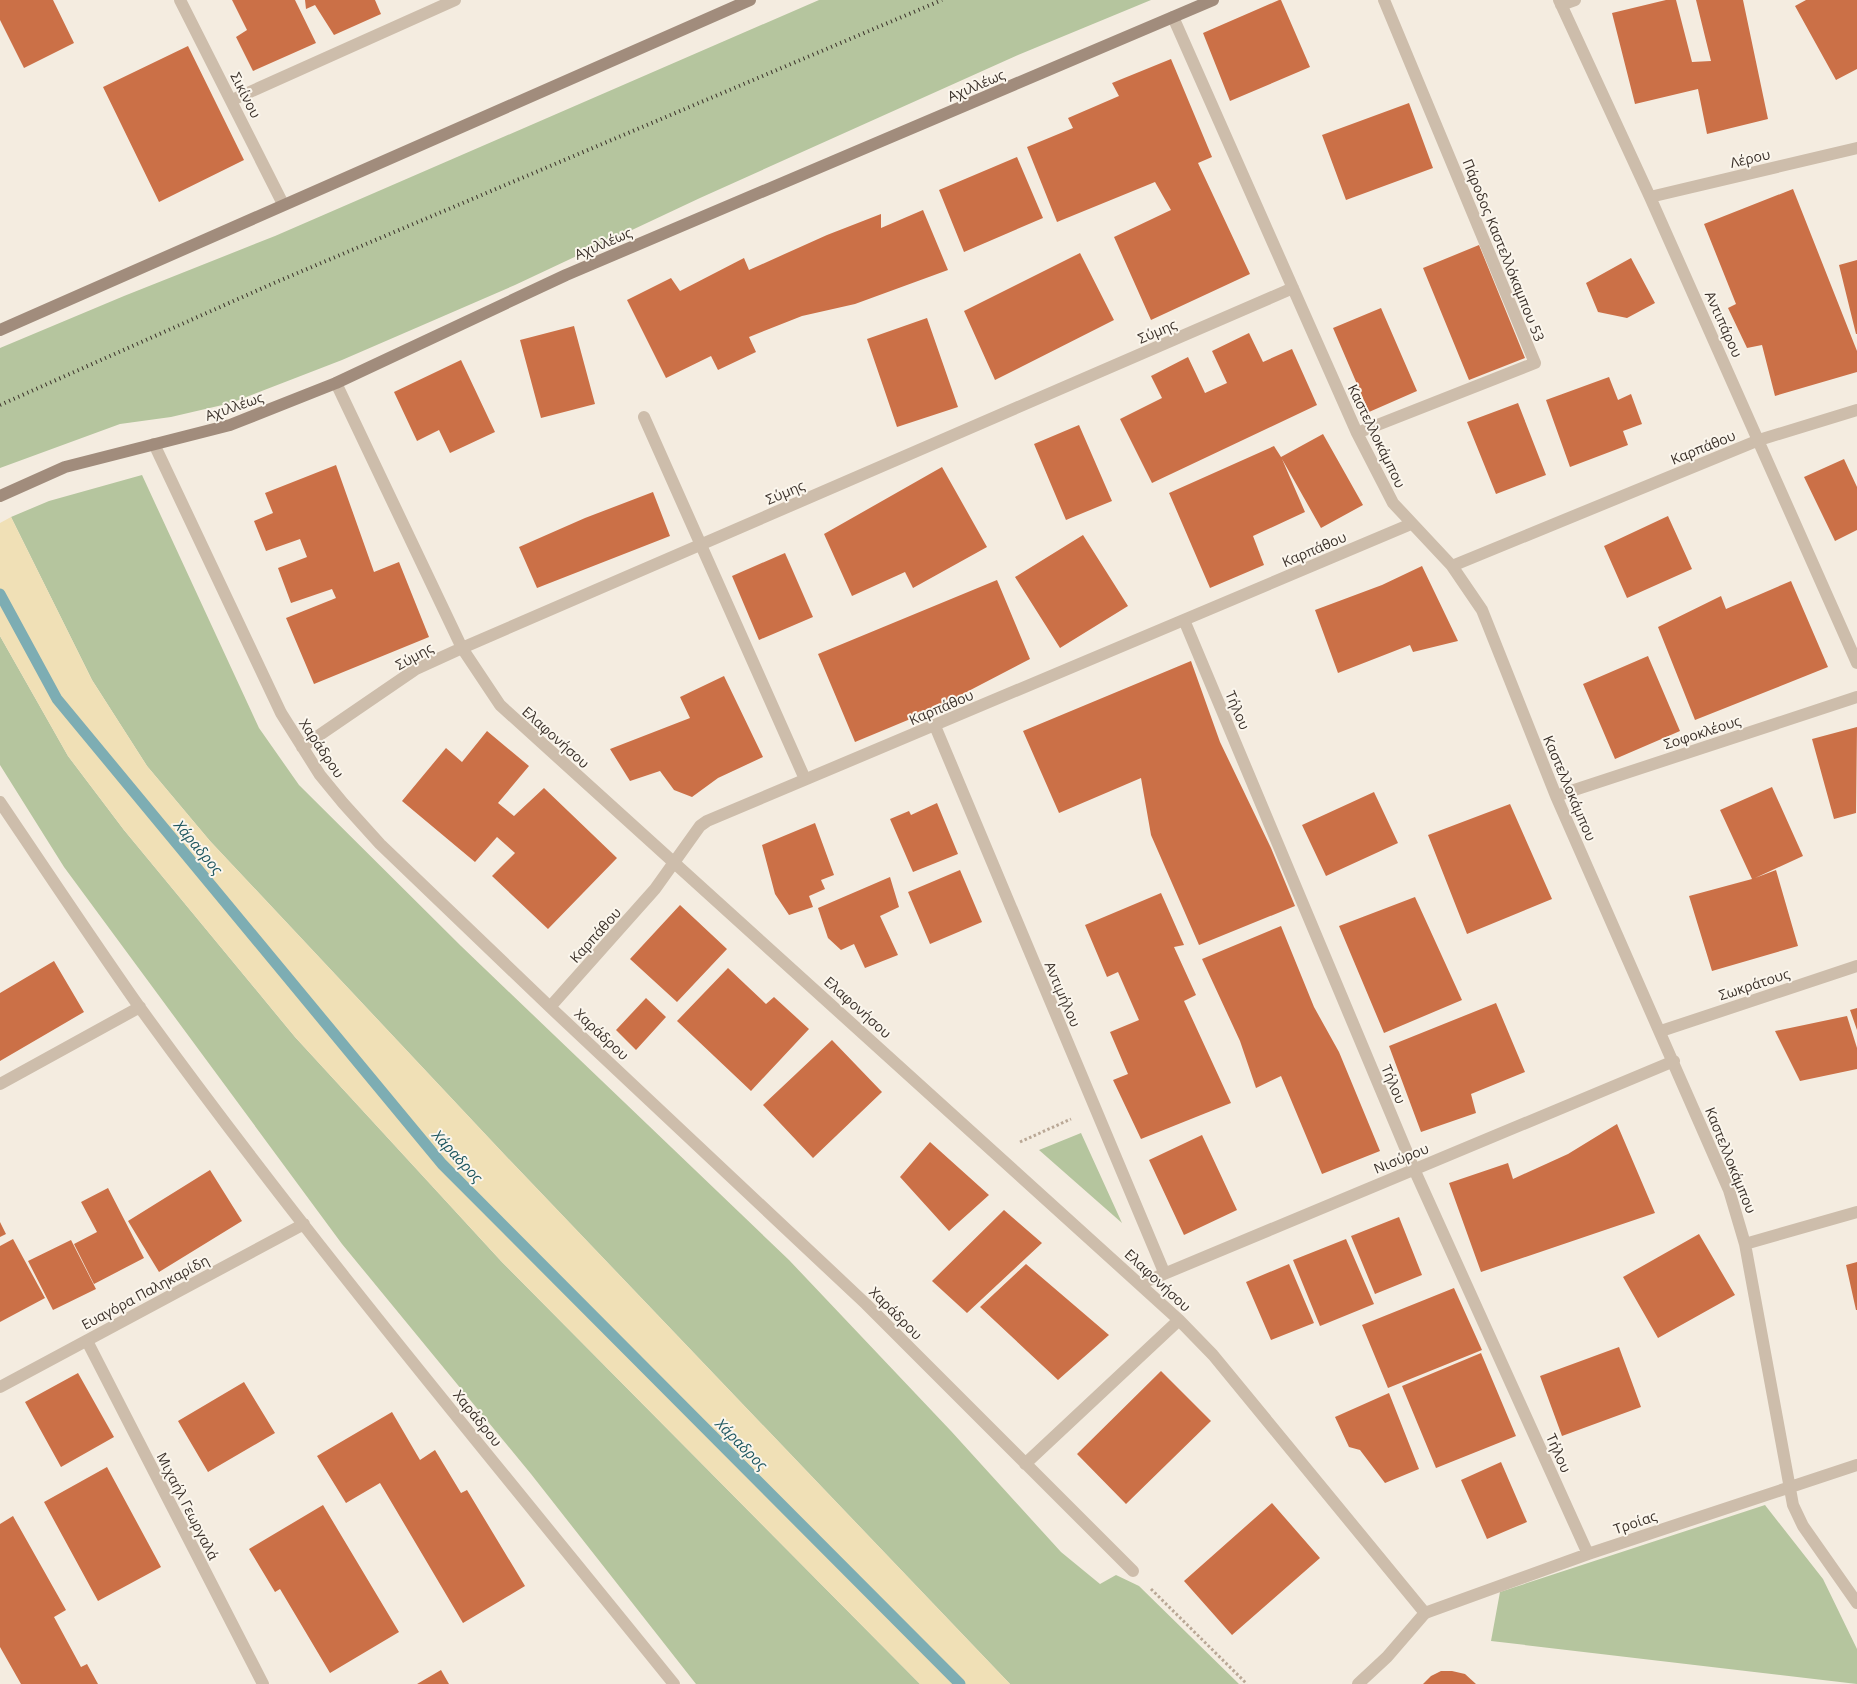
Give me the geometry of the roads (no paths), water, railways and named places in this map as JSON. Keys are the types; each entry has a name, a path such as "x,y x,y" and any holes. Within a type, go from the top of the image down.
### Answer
{"street":[{"name":"Σικίνου","path":"180,0 284,204"},
{"path":"232,100 455,0"},
{"path":"0,330 750,0"},
{"name":"Αχιλλέως","path":"0,496 65,467 230,425 336,382 566,275 1213,0"},
{"name":"Πάροδος Καστελλόκαμπου 53","path":"1357,433 1535,363 1384,0"},
{"path":"1560,2 1576,0"},
{"name":"Αντιπάρου","path":"1560,2 1760,440 1857,663"},
{"name":"Καστελλοκάμπου","path":"1173,17 1357,433 1393,503 1452,566 1482,610 1556,796 1661,1031 1729,1190 1745,1244 1788,1487 1793,1505 1803,1526 1857,1603"},
{"name":"Λέρου","path":"1650,197 1857,148"},
{"name":"Σύμης","path":"302,747 416,670 462,648 1293,288"},
{"name":"Ελαφονήσου","path":"336,382 462,648 500,705 997,1152 1179,1320 1213,1355 1425,1613"},
{"name":"Καρπάθου","path":"1452,566 1760,440 1857,410"},
{"path":"644,417 805,779"},
{"name":"Χαράδρου","path":"154,444 264,680 320,775 380,844 550,1007 802,1242 1133,1570"},
{"name":"Καρπάθου","path":"550,1007 638,909 700,826 707,821 1411,524"},
{"name":"Τήλου","path":"1184,620 1414,1169 1588,1554"},
{"name":"Σοφοκλέους","path":"1556,796 1857,698"},
{"name":"Αντιμήλου","path":"936,726 1164,1272"},
{"name":"Χαράδρου","path":"0,802 140,1007 304,1224 674,1684"},
{"name":"Σωκράτους","path":"1661,1031 1857,966"},
{"path":"0,1084 140,1007"},
{"name":"Νισύρου","path":"1140,1284 1164,1272 1674,1061"},
{"path":"1745,1244 1857,1212"},
{"name":"Ευαγόρα Παληκαρίδη","path":"0,1386 304,1224"},
{"path":"1025,1464 1179,1320"},
{"name":"Μιχαήλ Γεωργαλά","path":"87,1341 263,1684"},
{"name":"Τροίας","path":"1425,1613 1588,1554 1857,1465"},
{"path":"1358,1684 1387,1657 1425,1613"}],"waterway":[{"name":"Χάραδρος","path":"0,594 57,699 442,1164 960,1684"}],"railway":[{"path":"0,405 274,283 942,0"}]}
